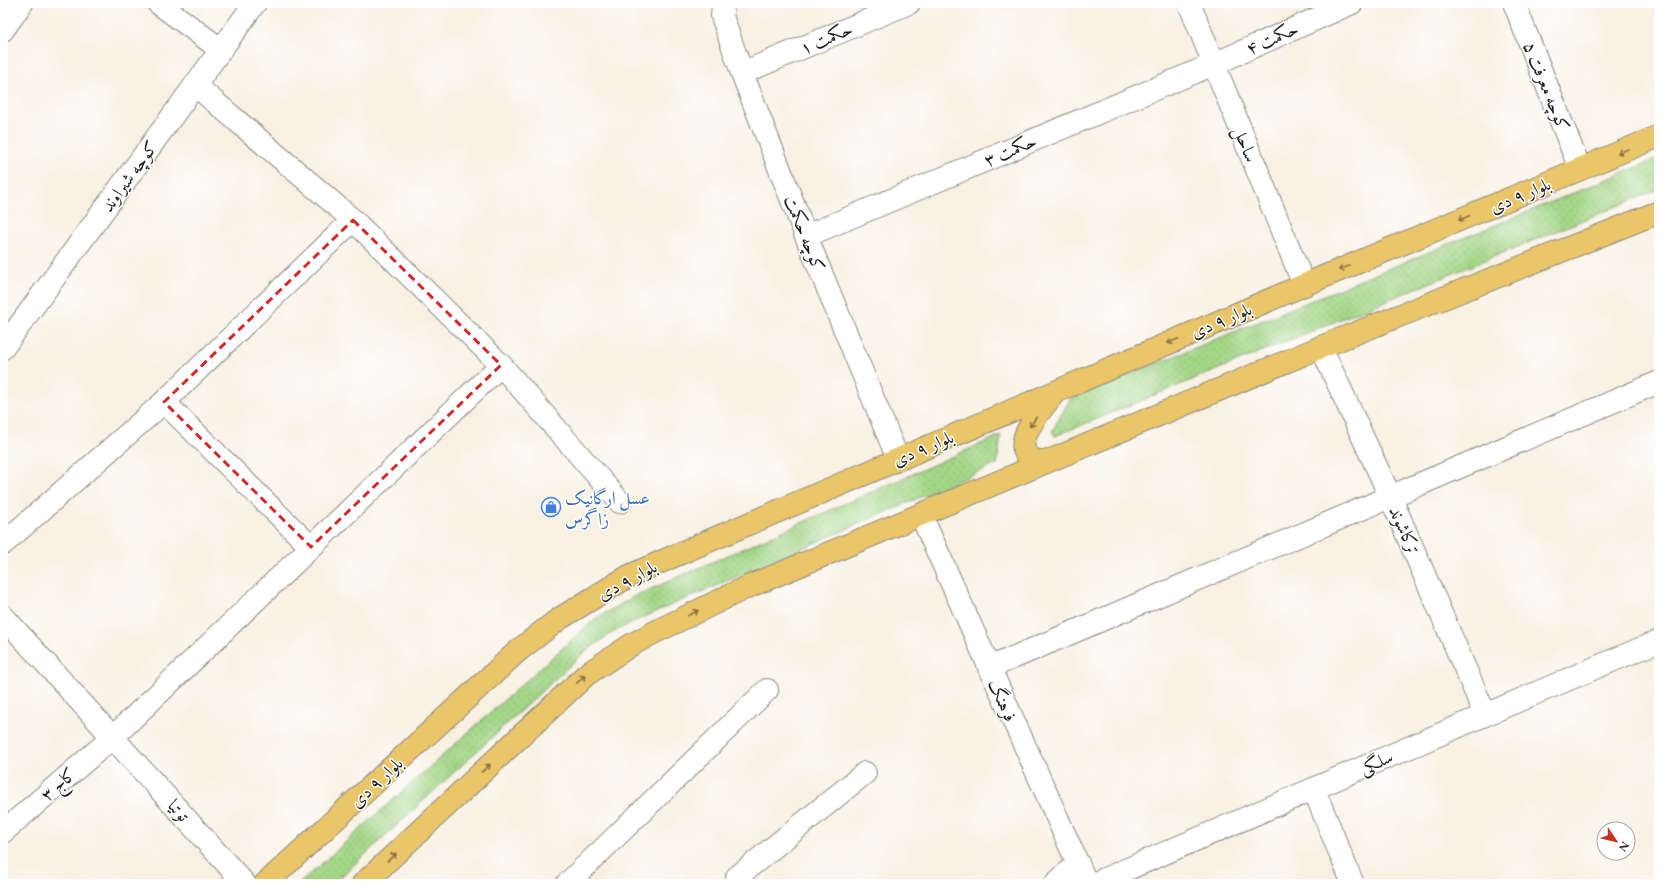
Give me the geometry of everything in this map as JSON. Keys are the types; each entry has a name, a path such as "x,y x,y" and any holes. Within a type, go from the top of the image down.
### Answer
{"main road":[{"name":"بلوار ۹ دی","path":"265,884 519,650 559,619 629,576 1304,285 1659,136"},
{"path":"363,884 587,674 631,645 653,633 743,589 1321,347 1659,212"},
{"path":"1048,462 1032,460 1024,451 1023,439 1033,420 1056,391"}],"street":[{"path":"3,30 22,3"},
{"path":"158,3 220,49"},
{"name":"کوچه شیراوند","path":"3,348 255,3"},
{"name":"کوچه حکمت","path":"723,3 722,16 742,73 806,236 898,459"},
{"name":"حکمت ۱","path":"742,73 909,3"},
{"name":"ساحل","path":"1189,3 1304,285"},
{"name":"حکمت ۴","path":"1214,64 1352,3"},
{"name":"کوچه معرفت ۵","path":"1514,3 1580,169"},
{"name":"حکمت ۳","path":"806,236 1214,64"},
{"path":"195,85 353,220 501,364 620,502"},
{"path":"3,544 164,402 353,220"},
{"name":"ترکاشوند","path":"1321,347 1390,496 1485,714"},
{"name":"کاج ۳","path":"3,832 114,737 501,364"},
{"path":"989,668 1659,382"},
{"path":"164,402 311,547"},
{"name":"فرهنگ","path":"921,515 1087,884"},
{"name":"توتیا","path":"3,616 114,737 245,884"},
{"name":"سلگی","path":"1093,884 1314,790 1485,714 1659,641"},
{"path":"567,884 767,690"},
{"path":"743,884 737,877 865,773"},
{"path":"1314,790 1353,884"},
{"path":"1055,884 1078,863"}],"highlighted area":[{"path":"353,220 501,365 311,547 164,402"}],"shaded area":[{"path":"1651,3 1659,3 1659,26"}],"green space":[{"path":"1659,158 1659,189 1055,436 1052,431 1070,399"},
{"path":"1001,435 997,464 637,620 608,635 580,656 333,884 299,884 596,618 635,596"}],"place":[{"name":"عسل ارگانیک زاگرس","path":"551,507"}]}
